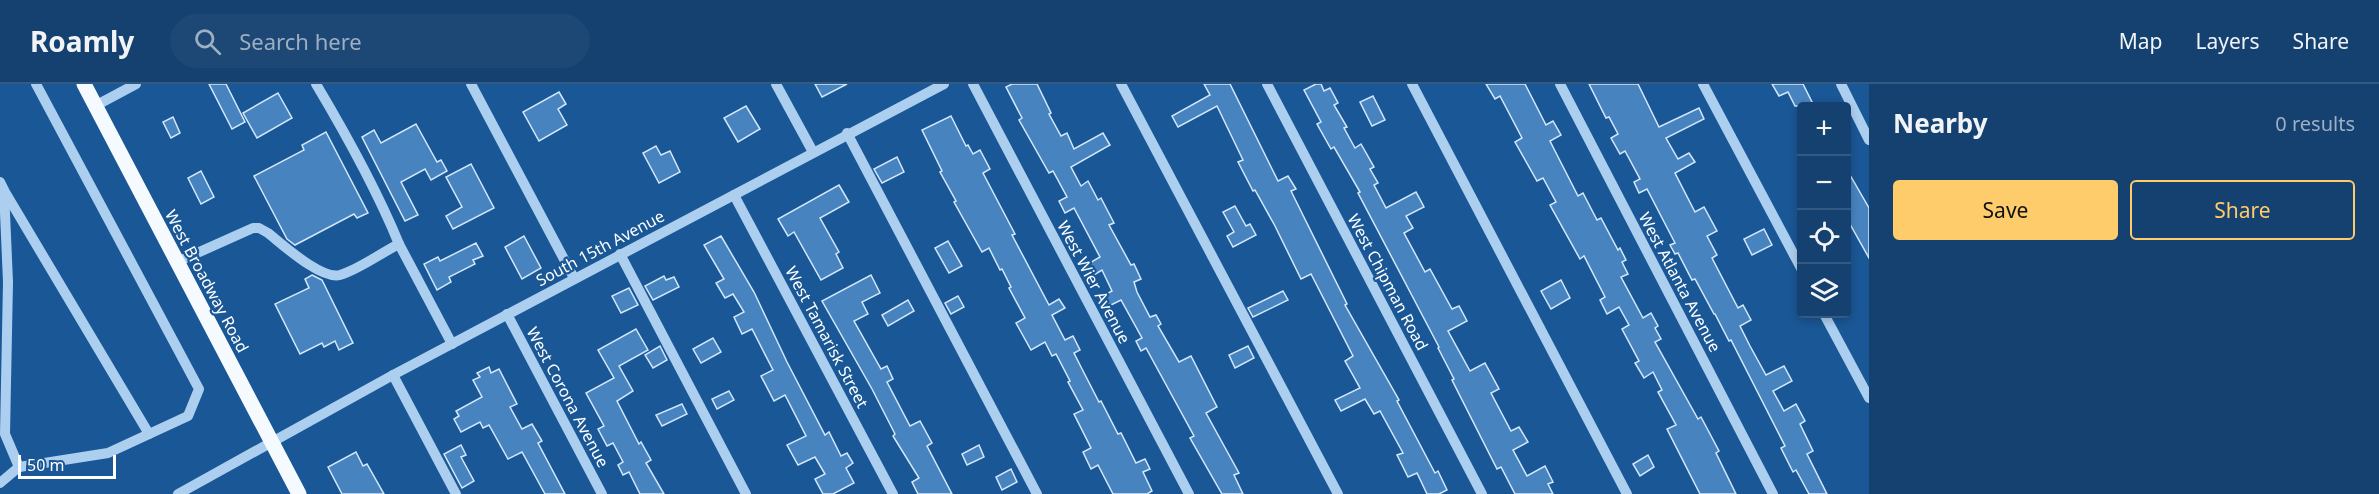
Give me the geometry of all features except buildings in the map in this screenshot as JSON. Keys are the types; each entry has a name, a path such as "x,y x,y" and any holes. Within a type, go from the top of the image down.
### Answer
{"main road":[{"name":"West Broadway Road","path":"84,84 299,494"}],"street":[{"path":"0,483 19,467 108,453 188,416 199,389 36,84"},
{"path":"95,106 136,84"},
{"path":"316,84 371,181 399,244 452,344"},
{"path":"471,84 574,278"},
{"path":"776,84 813,152"},
{"name":"South 15th Avenue","path":"178,494 574,278 944,84"},
{"name":"West Wier Avenue","path":"973,84 1189,494"},
{"path":"1121,84 1338,494"},
{"name":"West Chipman Road","path":"1267,84 1482,494"},
{"path":"1412,84 1627,494"},
{"name":"West Atlanta Avenue","path":"1560,84 1773,494"},
{"path":"1703,84 1799,264"},
{"path":"1840,84 1869,140"},
{"path":"847,133 1037,494"},
{"path":"2,186 149,434"},
{"path":"2,186 8,282 3,430 19,467"},
{"name":"West Tamarisk Street","path":"734,195 893,494"},
{"path":"177,262 253,228 259,228 319,270 331,275 349,270 399,244"},
{"path":"620,254 746,494"},
{"name":"West Corona Avenue","path":"507,314 602,494"},
{"path":"1826,318 1869,398"},
{"path":"393,375 456,494"}]}
